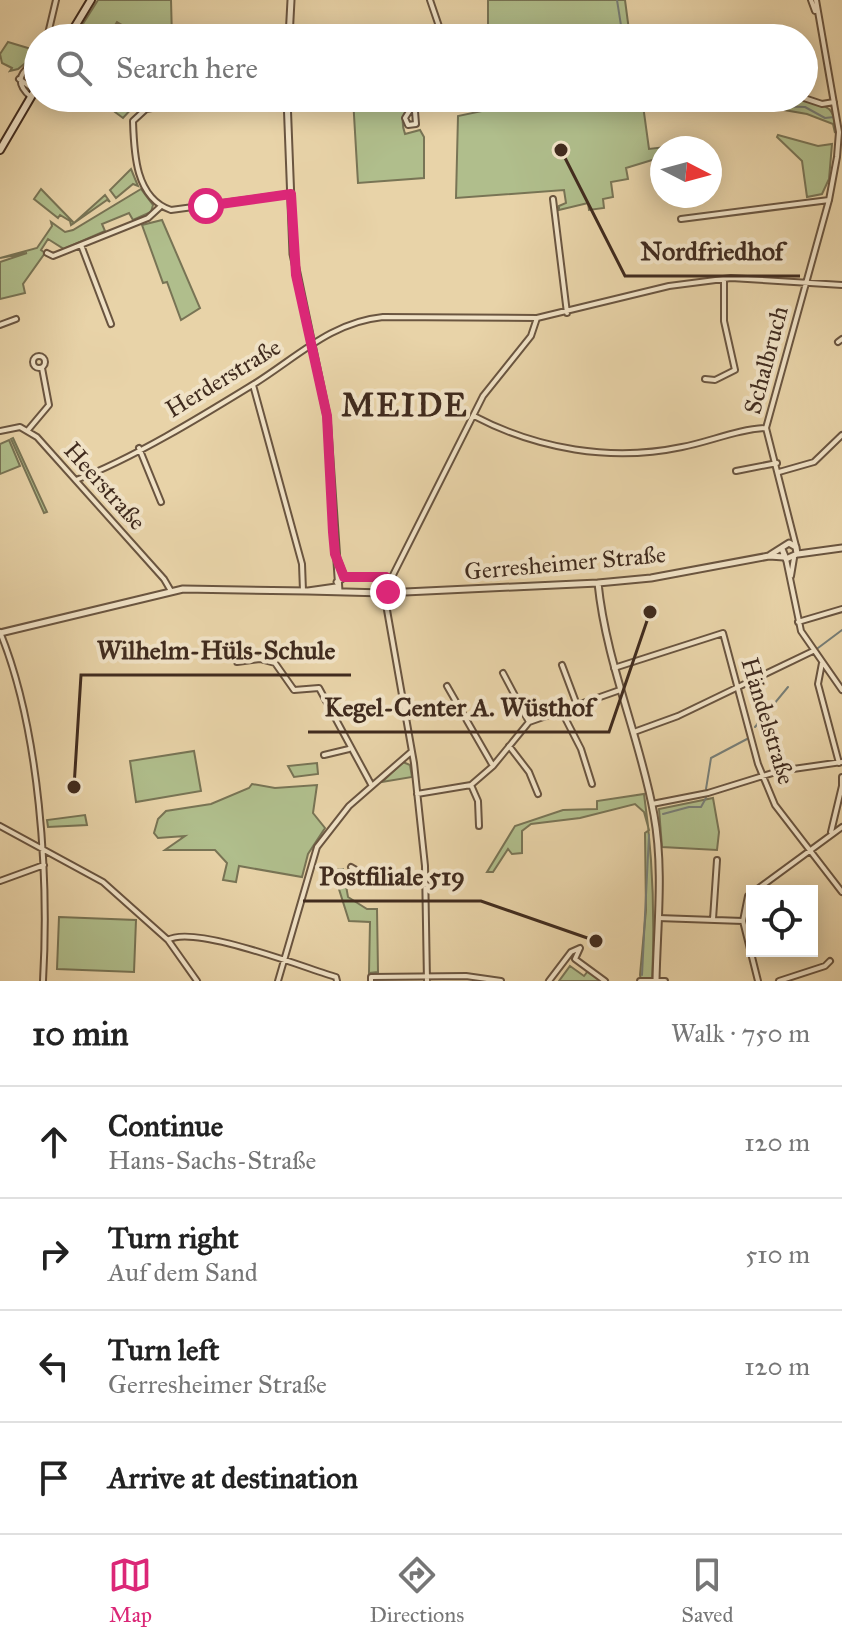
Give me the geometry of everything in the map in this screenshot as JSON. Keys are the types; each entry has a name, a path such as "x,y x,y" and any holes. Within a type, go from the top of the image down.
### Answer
{"main road":[{"path":"76,24 91,0"},
{"path":"0,150 24,109"}],"street":[{"path":"50,24 56,0"},
{"path":"290,24 291,0"},
{"path":"430,0 438,24"},
{"name":"Schalbruch","path":"796,552 777,463 766,428 829,200 839,132 814,0"},
{"path":"24,69 19,79 24,91"},
{"path":"19,79 24,81"},
{"path":"818,102 832,102"},
{"path":"143,112 133,121 136,166 160,207 171,210 291,194"},
{"path":"288,112 295,265 327,416 337,587"},
{"path":"408,112 405,118 408,125 416,124 417,112"},
{"path":"553,199 567,313"},
{"path":"681,219 829,200"},
{"path":"47,253 53,256 148,218 160,207"},
{"path":"81,245 111,324"},
{"path":"705,379 715,380 735,370 724,321 726,280"},
{"name":"Herderstraße","path":"78,482 253,385 347,324 370,318 537,318 669,286 726,280 842,285"},
{"path":"427,978 427,885 412,752 386,592 474,416 492,384 531,336 537,318"},
{"path":"0,325 16,319"},
{"path":"0,431 11,427 28,430 49,405 42,368"},
{"path":"253,385 302,564 305,592"},
{"path":"474,416 529,441 613,453 671,449 766,428"},
{"name":"Heerstraße","path":"28,430 78,482 171,591"},
{"path":"779,472 814,462 842,435"},
{"path":"139,448 161,502"},
{"path":"736,471 777,463"},
{"name":"Schalbruch","path":"787,544 790,530"},
{"path":"787,544 796,552 842,548"},
{"name":"Gerresheimer Straße","path":"769,556 787,544"},
{"path":"782,549 798,622 813,651 842,690"},
{"path":"791,579 796,552"},
{"name":"Gerresheimer Straße","path":"0,632 193,588 305,592 337,587 386,592 598,583 651,578 769,556 785,558 796,552"},
{"path":"335,554 344,577 337,587"},
{"name":"Gerresheimer Straße","path":"344,577 392,582 411,591"},
{"path":"598,583 614,668 652,804 658,863 656,980"},
{"path":"798,622 842,609"},
{"path":"0,632 27,735 43,847 43,981"},
{"name":"Händelstraße","path":"614,668 723,633 762,775 775,805 842,892"},
{"path":"634,732 813,651"},
{"path":"237,662 260,659 275,663 294,690 319,688 349,749 372,786"},
{"path":"652,804 708,793 762,775 840,763 818,684 822,663"},
{"path":"562,665 577,705"},
{"path":"503,673 529,722"},
{"path":"447,686 493,766"},
{"path":"417,794 471,785 493,766 529,722 621,690"},
{"path":"561,710 581,749 592,784"},
{"path":"509,746 529,772 538,794"},
{"path":"324,755 349,749"},
{"path":"278,981 317,847 349,806 412,752"},
{"path":"830,835 842,777"},
{"path":"471,785 478,801 479,826"},
{"path":"0,826 103,882 168,940 197,981"},
{"path":"758,981 743,921 751,891 842,827"},
{"path":"713,919 717,860"},
{"path":"0,881 44,865"},
{"path":"351,867 368,877 427,885"},
{"path":"658,918 743,921"},
{"path":"168,940 174,936 195,936 284,960 327,978 336,977 337,981"},
{"path":"549,981 571,952 580,948 575,959 605,981"},
{"path":"779,981 825,966 830,961"},
{"path":"371,981 371,977 479,976 501,981"},
{"path":"640,981 665,981"}],"green space":[{"path":"98,0 171,0 172,24 83,24"},
{"path":"488,0 625,0 628,24 488,24"},
{"path":"8,42 24,47 24,64 10,71 12,68 2,63 0,54"},
{"path":"818,104 829,109 834,120 835,133 833,124 796,112 818,112"},
{"path":"115,112 128,112 123,118"},
{"path":"354,112 406,112 405,134 420,130 424,137 424,178 358,183"},
{"path":"477,112 644,112 650,161 626,168 628,179 611,182 613,197 603,199 604,208 589,210 588,203 559,210 559,206 566,203 564,190 456,198 458,116"},
{"path":"778,135 818,146 832,144 829,179 822,194 807,197 802,161"},
{"path":"131,169 138,186 133,184 116,198 110,190"},
{"path":"41,189 74,223 71,225 60,215 58,218 34,199"},
{"path":"141,189 153,205 151,212 133,220 129,213 102,224 105,231 64,249 48,239 41,250 45,253 23,284 25,293 0,299 0,262 27,253 0,258 37,248 52,226 51,222 65,232 73,230"},
{"path":"105,195 110,202 107,200 74,223"},
{"path":"162,220 200,308 181,320 167,282 163,283 142,225"},
{"path":"13,438 47,512 44,513"},
{"path":"9,440 20,466 0,474 0,444"},
{"path":"194,751 201,791 136,802 130,761"},
{"path":"403,762 410,765 412,777 382,782"},
{"path":"317,763 318,774 294,777 288,766"},
{"path":"252,784 275,788 317,785 313,813 325,828 308,854 302,877 239,866 236,882 223,880 227,863 215,850 165,850 185,836 158,838 154,833 158,819 166,811 211,804"},
{"path":"644,794 648,826 644,812 635,804 580,818 531,824 522,831 522,853 512,854 508,849 493,872 487,872 515,826 563,810 597,809 597,801"},
{"path":"713,798 719,832 717,850 662,847 659,809"},
{"path":"85,815 87,825 48,827 47,820"},
{"path":"648,830 653,910 652,981 641,981 646,910 645,833"},
{"path":"343,869 348,897 367,909 377,909 378,972 369,973 370,922 349,921 333,870"},
{"path":"59,917 136,920 134,972 57,969"},
{"path":"570,966 584,976 588,971 601,981 559,981"}],"waterway":[{"path":"617,0 621,24"},
{"path":"814,112 825,118 834,117"},
{"path":"818,648 842,630"},
{"path":"755,727 788,687"},
{"path":"706,789 711,758 747,739"},
{"path":"663,814 701,807 706,798"},
{"path":"642,975 649,835"}],"place":[{"name":"Nordfriedhof","path":"561,150"},
{"name":"Kegel-Center A. Wüsthof","path":"650,612"},
{"name":"Wilhelm-Hüls-Schule","path":"74,787"},
{"name":"Postfiliale 519","path":"596,941"}],"district":[{"name":"MEIDE","path":"405,405"}],"route":[{"path":"206,206 291,194 296,275 327,416 335,554 344,577 386,577 393,584 388,592"}]}
